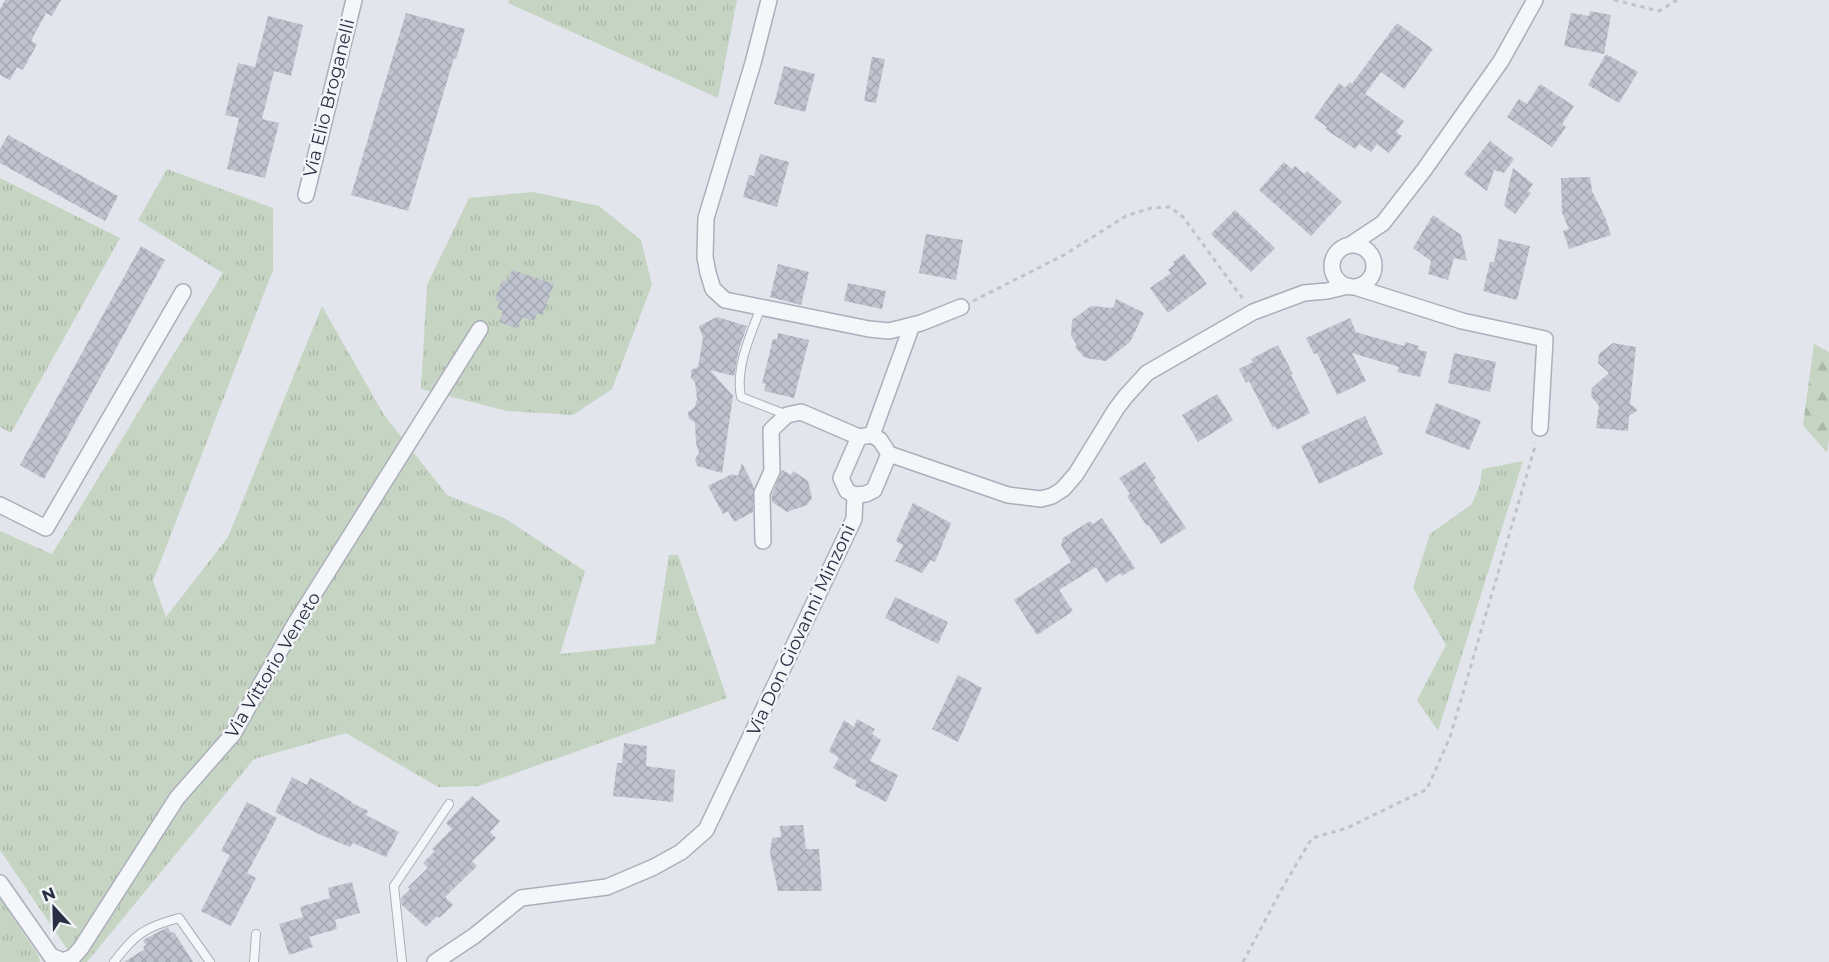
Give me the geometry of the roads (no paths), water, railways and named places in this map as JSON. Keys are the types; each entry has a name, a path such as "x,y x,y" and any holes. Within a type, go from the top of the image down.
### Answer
{"street":[{"name":"Via Elio Broganelli","path":"306,195 354,0"},
{"path":"769,0 753,63 706,218 705,257 713,289 725,300 889,331 961,307"},
{"path":"1535,0 1501,62 1383,223 1339,250 1332,268 1337,279 1351,286 1462,321 1545,339 1540,428"},
{"path":"763,541 762,493 772,471 771,430 787,415 801,412 880,440 889,453 1008,495 1041,499 1052,496 1063,489 1076,474 1116,409 1147,373 1253,312 1304,293 1328,291 1366,282 1373,265 1383,223"},
{"path":"1350,245 1363,248 1389,298"},
{"path":"1304,293 1332,268"},
{"path":"0,505 46,528 183,292"},
{"path":"889,453 874,490 866,494 855,495 847,491 841,478 866,436 912,325"},
{"name":"Via Vittorio Veneto","path":"0,883 51,956 63,961 74,957 177,798 233,734 296,624 480,329"},
{"name":"Via Don Giovanni Minzoni","path":"435,962 474,936 520,898 607,887 654,867 681,852 706,830 854,519 855,495"}],"lane":[{"path":"761,307 745,349 739,386 741,397 787,415"},
{"path":"402,962 394,886 449,804"},
{"path":"114,962 129,942 152,926 178,918 210,962"},
{"path":"254,962 256,934"}]}
